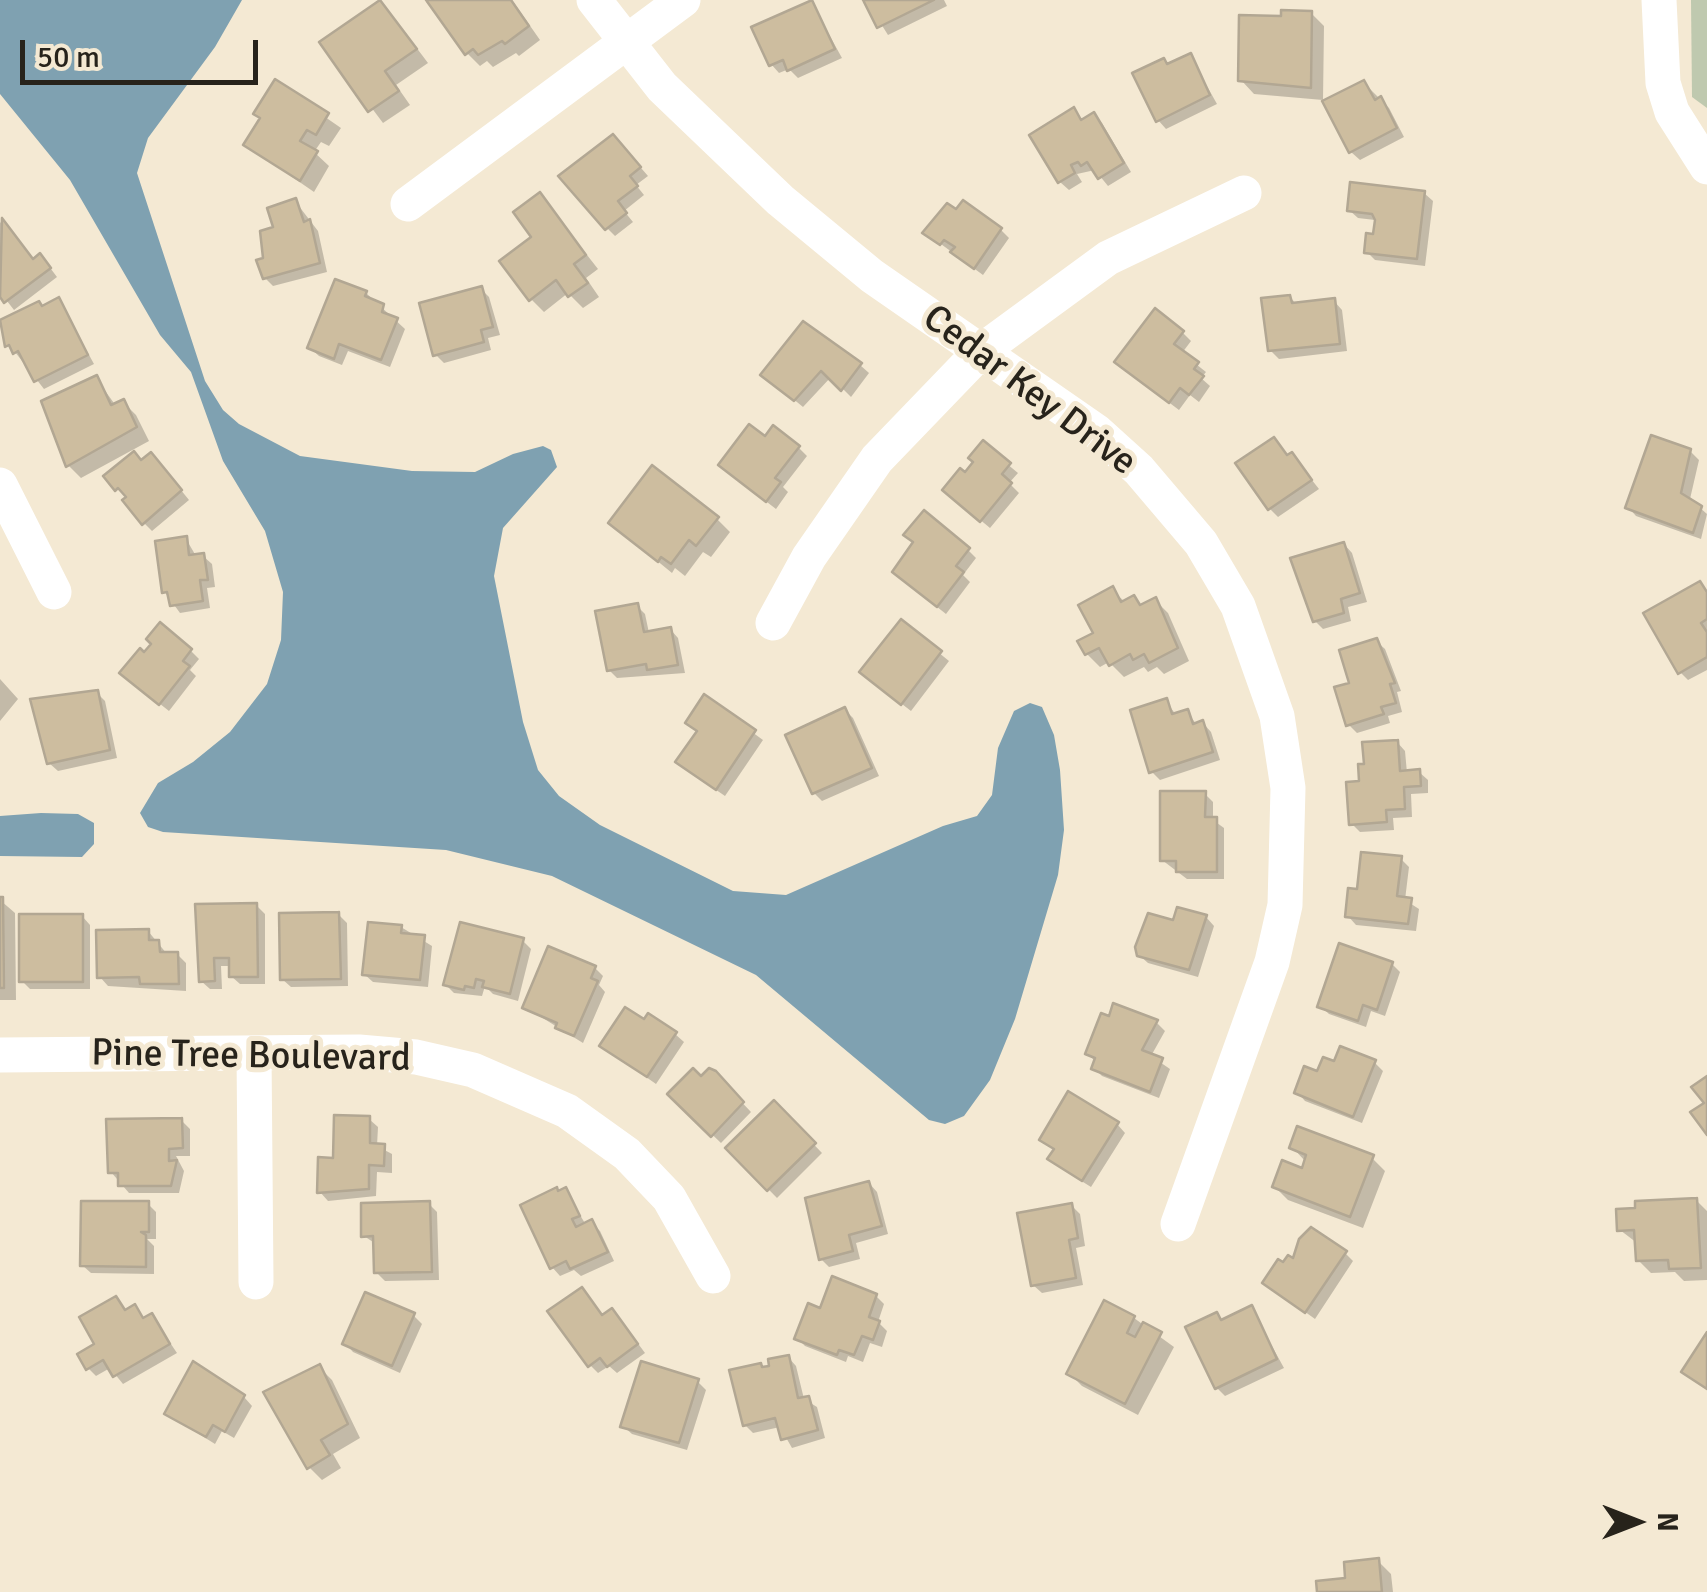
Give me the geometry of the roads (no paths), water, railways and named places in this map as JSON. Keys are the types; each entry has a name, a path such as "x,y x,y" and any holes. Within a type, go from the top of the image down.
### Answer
{"street":[{"name":"Cedar Key Drive","path":"594,0 624,42 688,114 780,200 872,276 1097,432 1175,508 1238,606 1277,716 1290,832 1282,920 1272,962 1178,1224"},
{"path":"408,204 682,0"},
{"path":"1660,0 1663,84 1686,139 1707,167"},
{"path":"773,623 809,557 878,459 981,352 1108,258 1244,192"},
{"path":"0,486 54,592"},
{"name":"Pine Tree Boulevard","path":"0,1056 344,1052 416,1057 473,1070 542,1098 591,1126 660,1186 702,1249 714,1276"},
{"path":"254,1053 256,1282"}],"water":[{"path":"0,0 242,0 215,47 148,138 137,173 205,381 223,410 239,424 300,456 412,471 475,472 513,454 543,446 551,450 557,467 503,528 494,576 523,722 538,770 559,796 600,825 733,891 786,895 943,826 977,816 992,795 998,748 1014,711 1030,703 1042,707 1054,735 1060,770 1064,830 1058,875 1015,1019 990,1080 964,1116 945,1124 929,1120 756,975 552,876 446,850 163,832 148,827 140,813 158,783 193,762 230,732 267,684 281,640 283,592 265,531 223,461 191,372 160,335 70,180 0,94"},
{"path":"78,814 94,823 94,844 82,857 0,856 0,816"}]}
